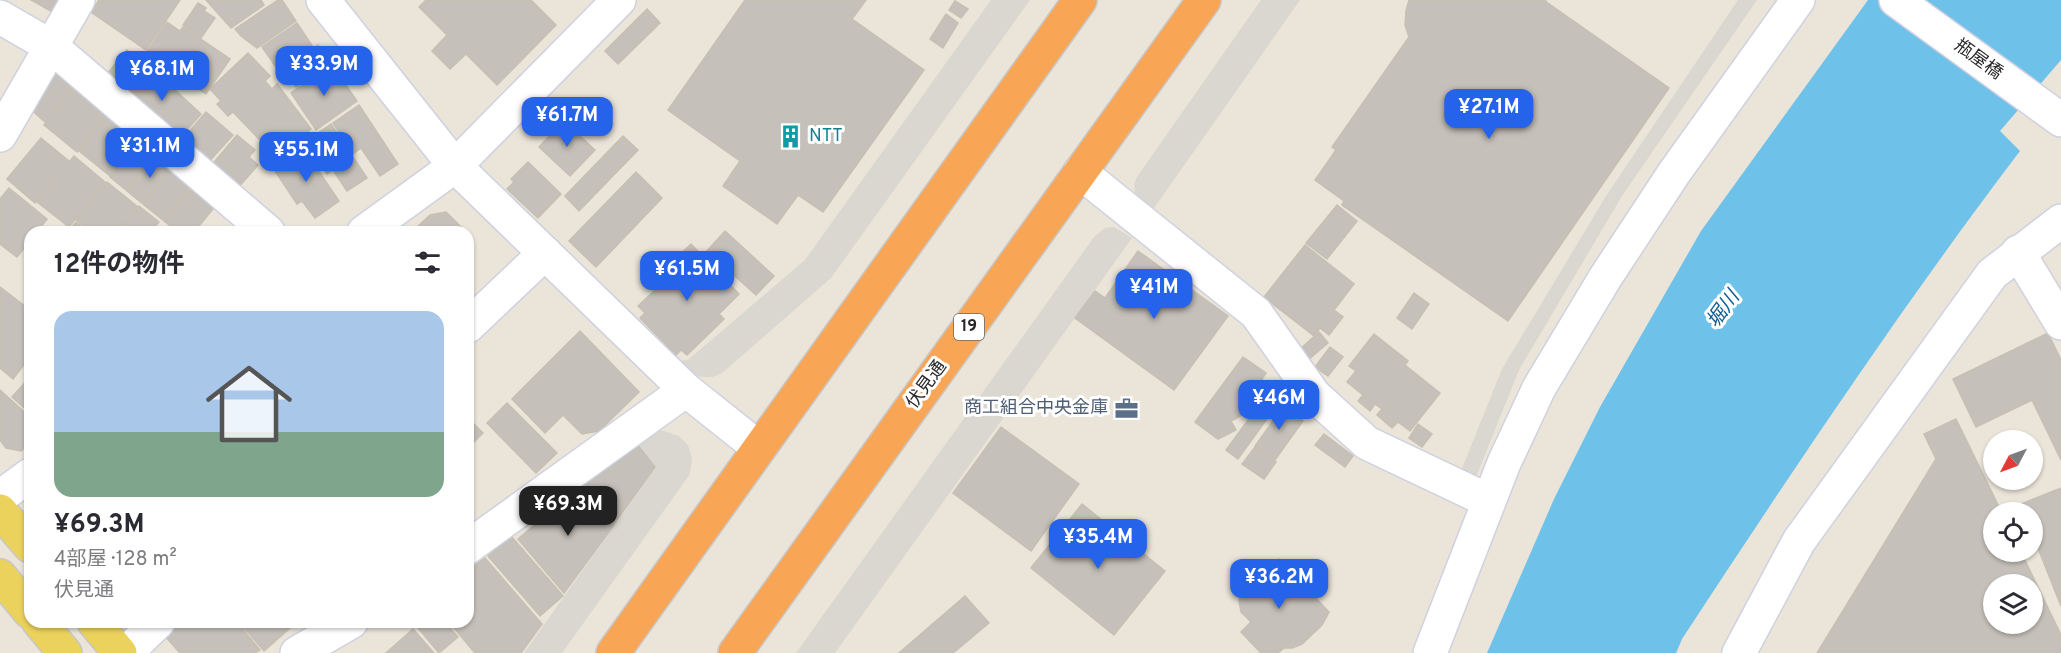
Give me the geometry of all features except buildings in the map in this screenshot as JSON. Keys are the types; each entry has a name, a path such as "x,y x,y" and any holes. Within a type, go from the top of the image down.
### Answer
{"highway":[{"path":"613,653 1080,0"},
{"name":"伏見通","path":"735,653 1204,0"}],"main road":[{"path":"0,511 24,539"},
{"path":"0,576 24,605"},
{"path":"44,628 64,653"},
{"path":"99,628 120,653"}],"street":[{"path":"0,135 78,0"},
{"path":"323,0 455,166 686,390 759,448"},
{"path":"372,226 455,166 619,0"},
{"path":"1430,653 1504,463 1539,388 1605,278 1674,173 1798,0"},
{"name":"瓶屋橋","path":"1896,0 2061,120"},
{"path":"0,17 52,47 261,226"},
{"path":"1080,172 1256,313 1314,395 1367,443 1489,501"},
{"path":"1739,653 1799,541 1992,274 2061,221"},
{"path":"2018,252 2061,323"},
{"path":"474,320 545,253"},
{"path":"474,543 686,390"},
{"path":"0,497 24,479"},
{"path":"126,653 152,628"},
{"path":"297,653 341,628"}],"shaded area":[{"path":"991,0 1030,0 831,278 722,373 713,377 702,377 688,372 676,361 688,360 805,260"},
{"path":"1261,0 1300,0 1152,211 1135,195 1134,184 1137,177"},
{"path":"1738,0 1757,0 1622,196 1519,370 1476,477 1461,471 1502,369 1606,196"},
{"path":"1114,227 1132,238 835,653 796,653 1094,237 1105,228"},
{"path":"657,431 679,436 688,445 692,458 690,474 562,653 524,653 656,467 637,443"}],"water":[{"name":"堀川","path":"1868,0 2061,0 2061,60 2000,131 2020,151 1847,392 1682,639 1676,653 1487,653 1554,499 1600,407 1701,231"}],"place":[{"name":"NTT","path":"791,136"},
{"name":"商工組合中央金庫","path":"1126,408"}]}
